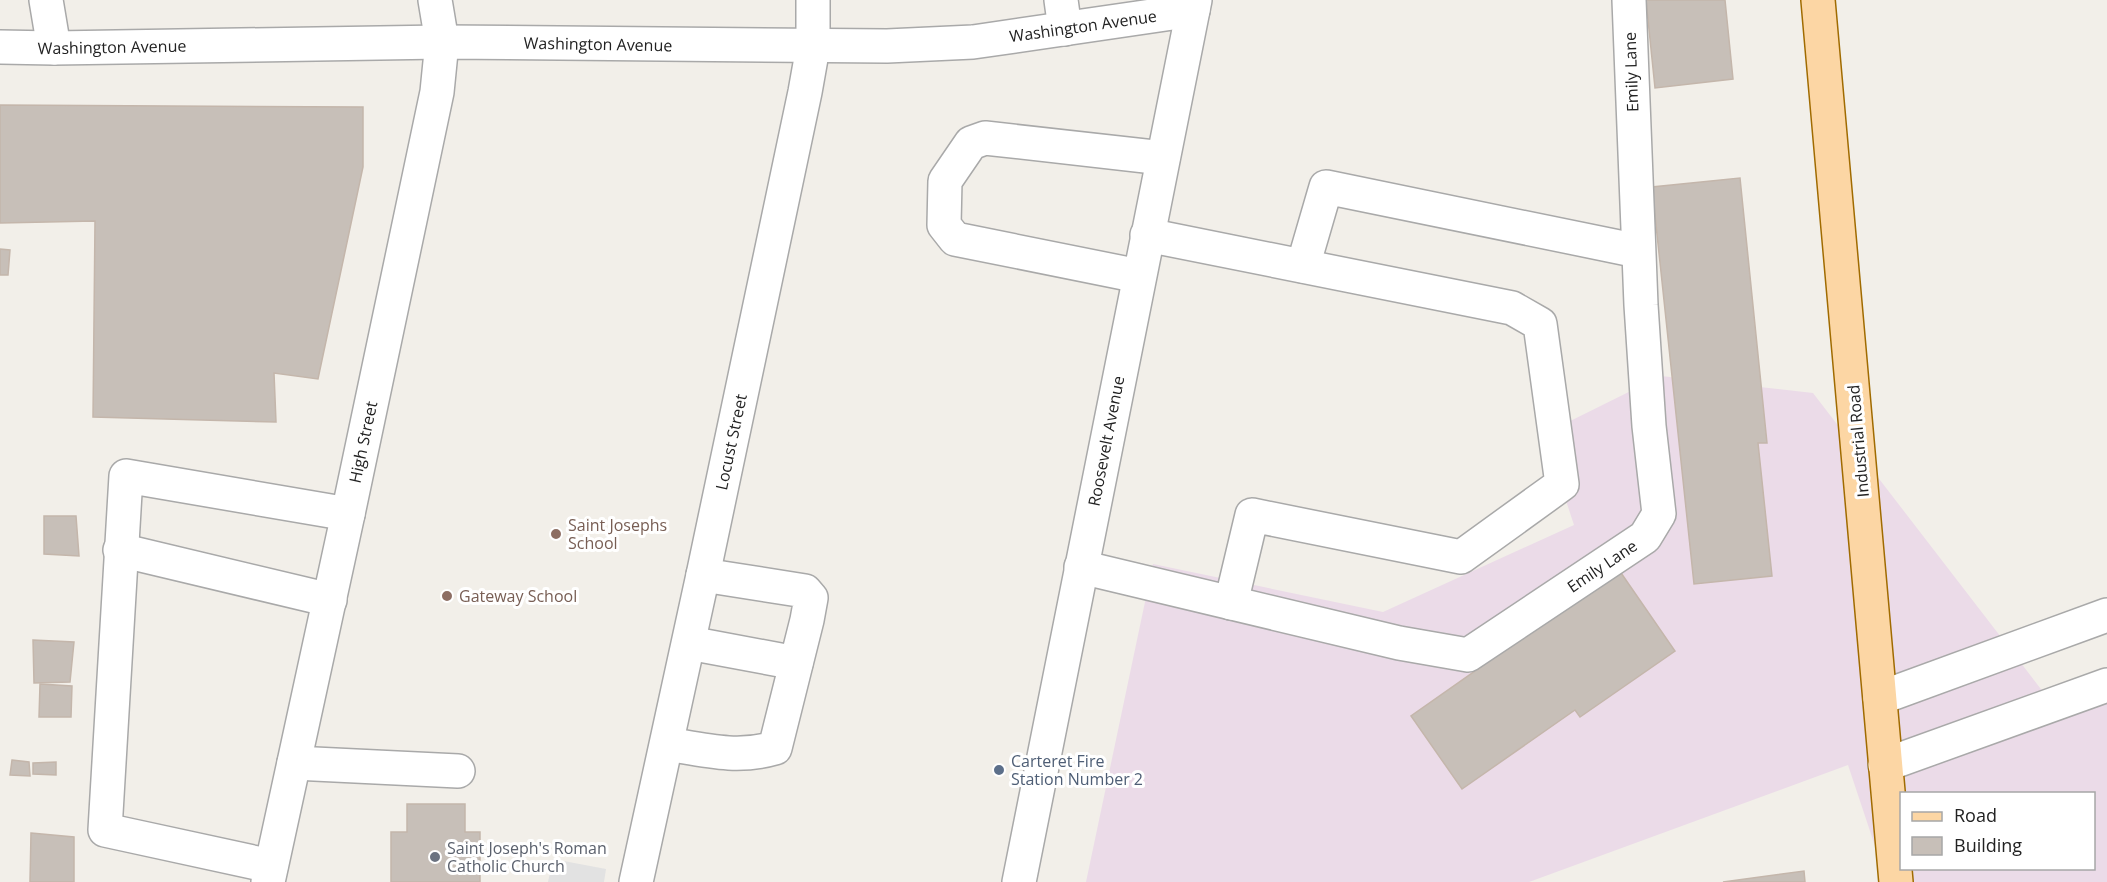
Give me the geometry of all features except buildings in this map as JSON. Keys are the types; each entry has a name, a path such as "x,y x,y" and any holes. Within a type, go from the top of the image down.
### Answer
{"main road":[{"name":"Industrial Road","path":"1818,0 1896,882"}],"street":[{"path":"46,0 54,48"},
{"name":"High Street","path":"269,874 330,600 437,92 442,42 435,0"},
{"name":"Locust Street","path":"636,882 703,575 813,47 813,0"},
{"name":"Emily Lane","path":"1081,567 1399,644 1468,655 1645,537 1659,514 1649,426 1625,1"},
{"name":"Washington Avenue","path":"0,47 442,42 887,46 973,42 1063,15 1194,5"},
{"name":"Roosevelt Avenue","path":"1019,882 1194,5"},
{"path":"1139,276 955,239 944,225 945,181 971,144 985,138 1163,158"},
{"path":"1303,266 1326,187 1638,251"},
{"path":"1147,235 1512,308 1540,324 1562,484 1461,557 1252,515 1232,603"},
{"path":"269,874 105,830 126,476 348,514"},
{"path":"120,550 330,600"},
{"path":"667,744 734,755 775,748 811,598 805,591 703,575"},
{"path":"1880,698 2107,615"},
{"path":"688,643 796,663"},
{"path":"1885,765 2107,685"},
{"path":"294,763 458,771"}],"shaded area":[{"path":"1661,376 1813,393 2057,710 2107,692 2107,882 1887,882 1848,765 1529,882 1086,882 1153,564 1383,612 1574,525 1544,434"},
{"path":"553,859 606,869 604,882 548,882"}],"place":[{"name":"Saint Josephs School","path":"556,534"},
{"name":"Gateway School","path":"447,596"},
{"name":"Carteret Fire Station Number 2","path":"999,770"},
{"name":"Saint Joseph's Roman Catholic Church","path":"435,857"}]}
